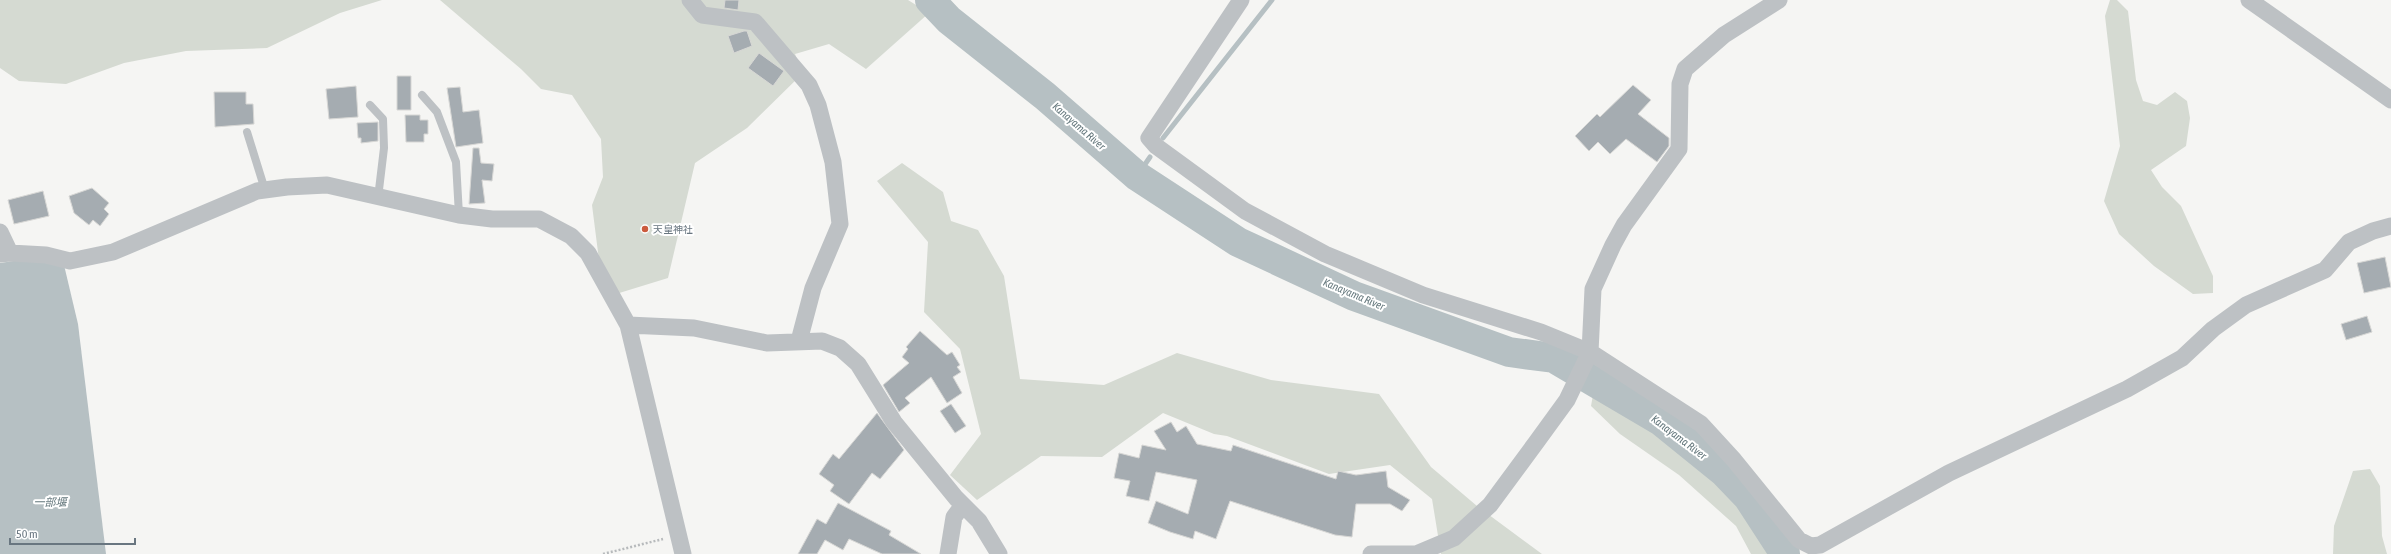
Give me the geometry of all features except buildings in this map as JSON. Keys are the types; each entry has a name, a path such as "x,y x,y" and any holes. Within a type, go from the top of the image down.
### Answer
{"street":[{"path":"690,0 702,15 755,22 809,85 818,105 833,162 840,224 812,288 799,341"},
{"path":"1241,0 1149,138 1156,146 1245,211 1325,254 1423,295 1541,332 1588,356 1701,424 1734,460 1799,540 1811,546 1820,545 1949,473 2127,389 2182,358 2213,329 2246,305 2325,270 2349,242 2373,230 2391,226"},
{"path":"1371,554 1416,554 1454,538 1490,505 1567,400 1588,356 1593,289 1610,251 1624,225 1664,172 1679,149 1680,84 1685,69 1724,35 1779,0"},
{"path":"2249,0 2391,100"},
{"path":"0,232 5,253 46,255 70,261 113,252 265,190 327,185 378,198 459,215 492,219 539,219 571,236 588,253 628,325 683,554"},
{"path":"628,325 694,328 767,343 822,341 840,348 858,364 894,422 963,505 979,521 999,554"},
{"path":"948,554 954,517 963,505"}],"lane":[{"path":"422,95 437,112 456,162 459,215"},
{"path":"370,105 383,119 384,148 378,198"},
{"path":"247,132 265,190"}],"path":[{"path":"603,554 679,535"}],"shaded area":[{"path":"0,0 382,0 340,13 267,48 186,51 124,63 66,84 19,81 0,68"},
{"path":"440,0 908,0 929,13 866,69 829,44 795,54 803,73 747,128 695,163 668,278 616,294 599,260 592,205 603,177 601,139 572,95 541,89 521,69"},
{"path":"2110,0 2117,0 2128,11 2136,80 2143,101 2157,105 2175,92 2187,101 2190,118 2186,146 2151,170 2162,187 2181,206 2213,276 2213,293 2193,294 2154,266 2119,234 2104,201 2120,146 2105,16"},
{"path":"902,163 943,192 951,221 978,230 1004,276 1020,379 1104,385 1177,353 1271,380 1379,394 1431,467 1477,506 1542,554 1441,554 1432,499 1390,465 1329,474 1227,436 1214,434 1163,413 1102,457 1041,456 977,500 950,475 981,434 960,349 924,312 928,242 877,181"},
{"path":"1597,372 1661,408 1701,438 1755,493 1786,533 1799,554 1751,554 1736,526 1679,475 1620,434 1591,406"},
{"path":"2370,469 2380,486 2382,536 2387,554 2333,554 2334,526 2353,471"}],"water":[{"name":"一部堰","path":"20,260 64,265 78,324 106,554 0,554 0,263"}],"waterway":[{"name":"Kanayama River","path":"930,0 949,20 1045,96 1137,176 1238,242 1354,296 1509,352 1554,358 1661,421 1724,472 1748,497 1785,554"},
{"path":"1163,138 1272,0"},
{"path":"1137,176 1150,157"}],"place":[{"name":"天皇神社","path":"645,229"}]}
